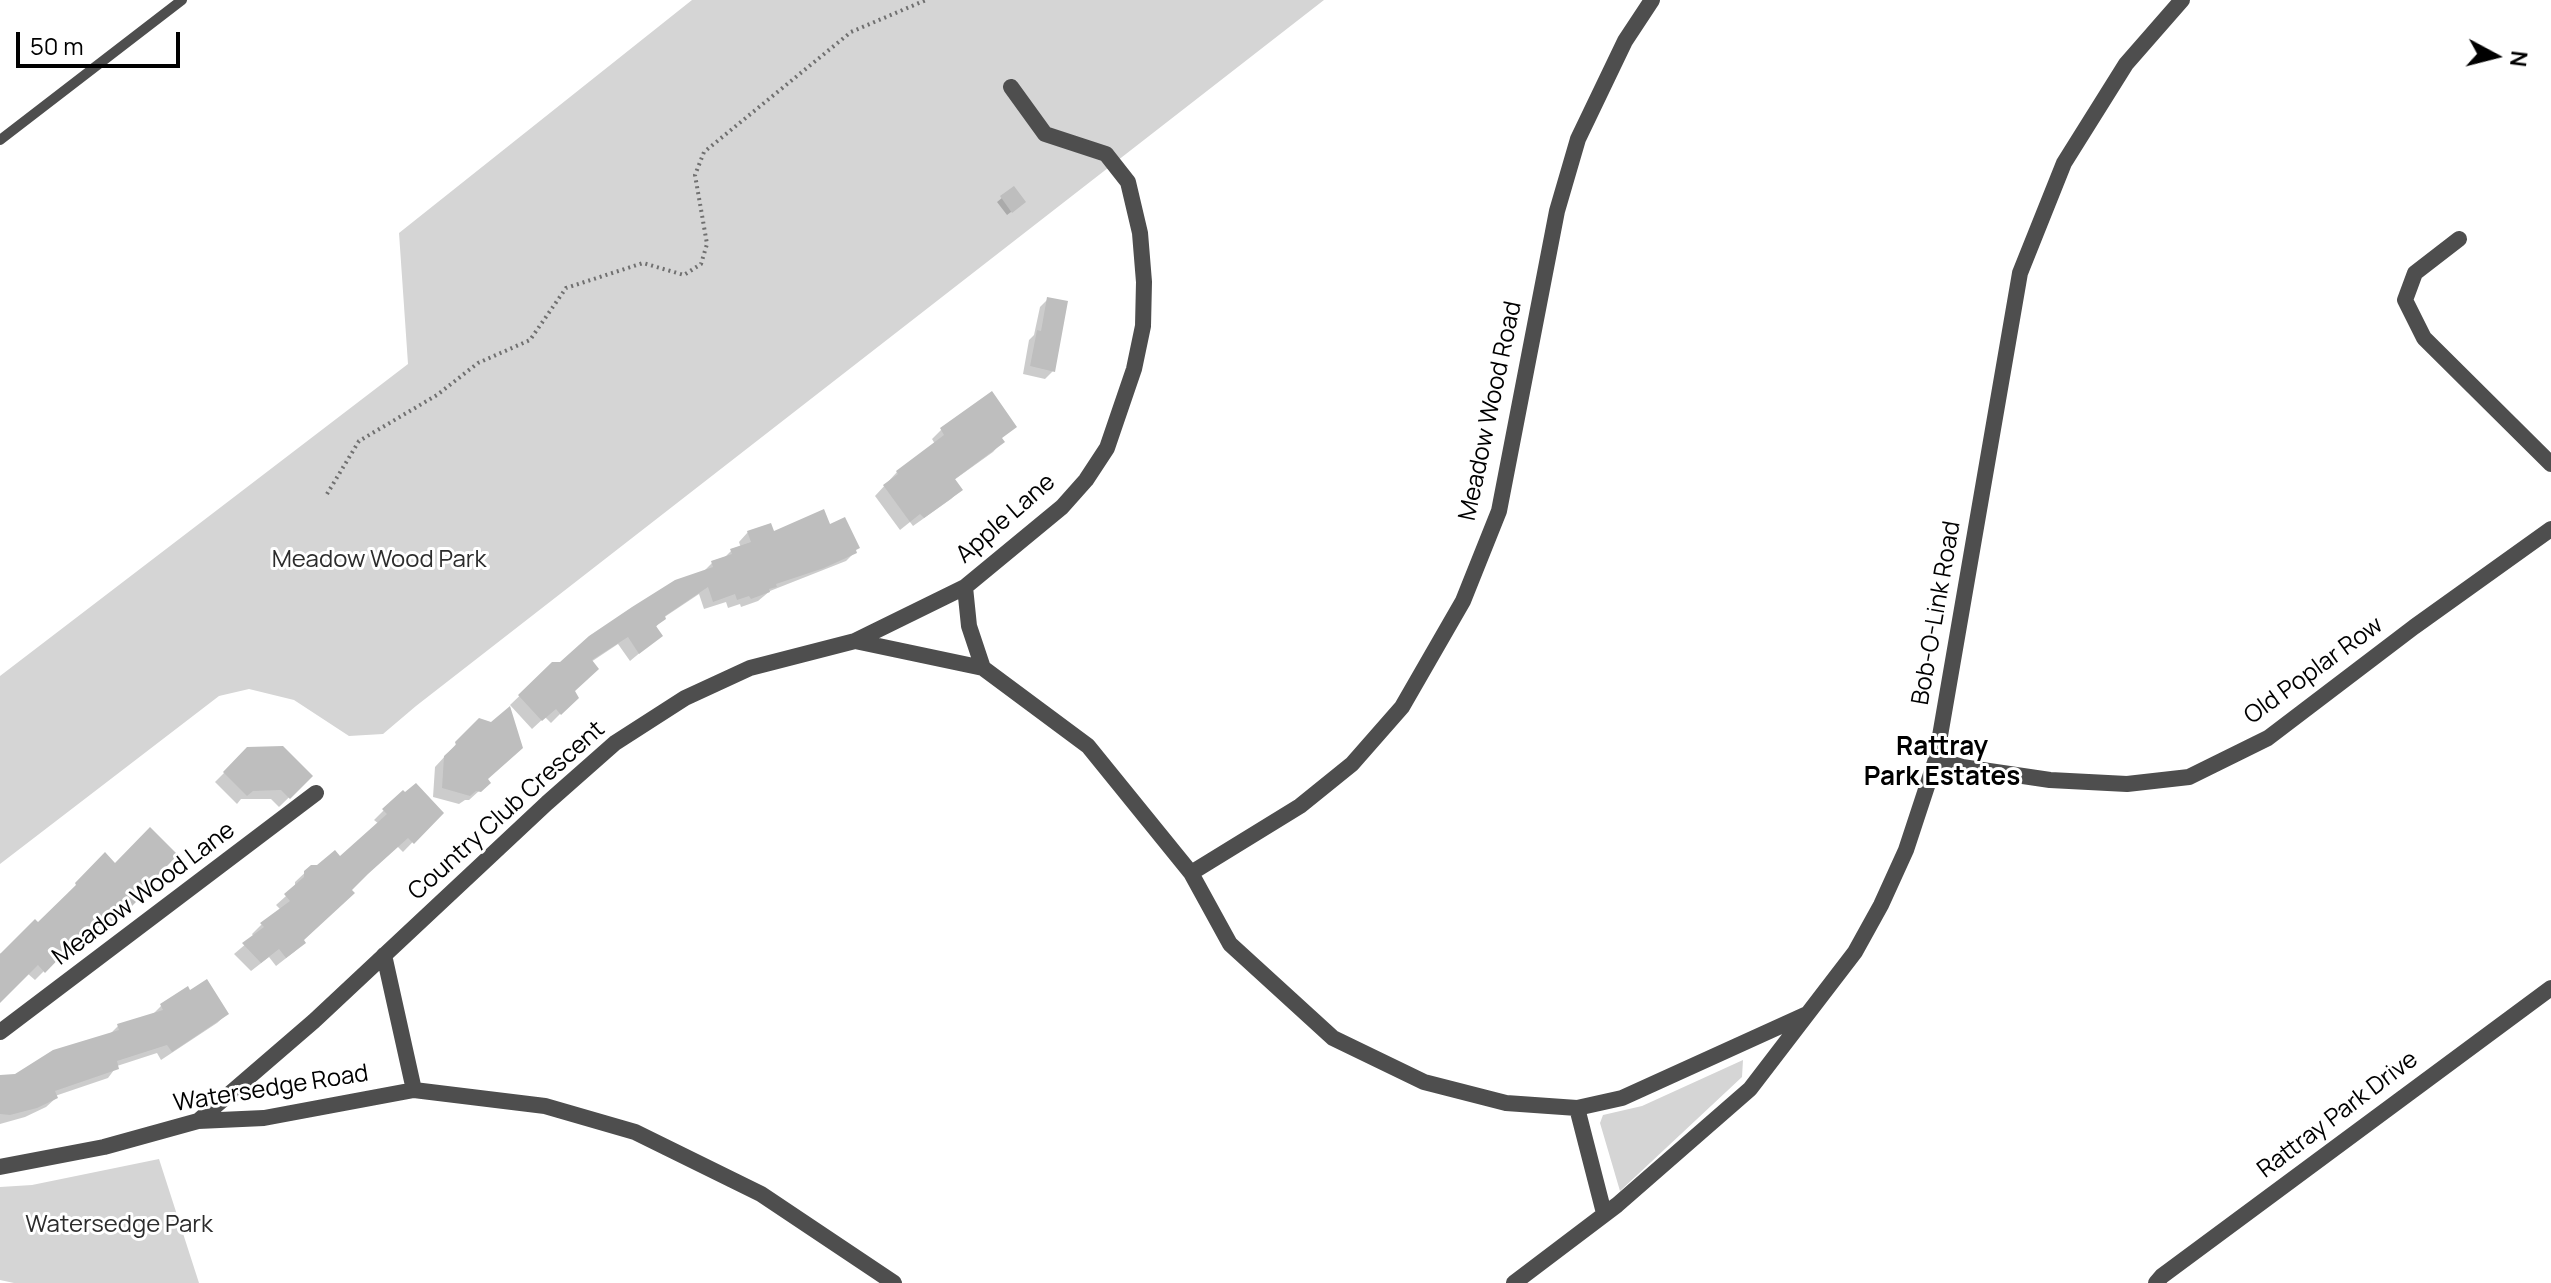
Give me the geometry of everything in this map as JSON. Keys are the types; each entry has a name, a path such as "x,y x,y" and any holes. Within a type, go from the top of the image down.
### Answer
{"street":[{"name":"Meadow Wood Road","path":"1191,873 1300,806 1352,764 1402,707 1463,601 1499,511 1557,211 1578,139 1625,41 1652,0"},
{"name":"Bob-O-Link Road","path":"1514,1283 1532,1277 1750,1089 1855,952 1881,905 1906,850 1936,759 2020,273 2064,163 2126,64 2182,0"},
{"name":"Apple Lane","path":"855,641 965,587 1062,507 1086,480 1107,448 1134,369 1143,326 1144,282 1140,233 1128,182 1106,154 1045,134 1011,87"},
{"path":"2459,239 2415,273 2405,300 2424,338 2551,464"},
{"name":"Old Poplar Row","path":"1936,759 1962,767 2050,780 2127,784 2189,777 2268,738 2414,627 2551,529"},
{"name":"Apple Lane","path":"965,587 969,626 983,668"},
{"name":"Country Club Crescent","path":"198,1121 314,1021 615,743 685,698 750,668 855,641 983,668 1088,746 1191,873 1230,944 1333,1038 1424,1082 1506,1103 1577,1108 1622,1098 1807,1014"},
{"name":"Meadow Wood Lane","path":"0,1032 316,793"},
{"path":"384,955 414,1090 545,1106 635,1132 761,1194 894,1283"},
{"name":"Rattray Park Drive","path":"2156,1283 2551,988"},
{"name":"Watersedge Road","path":"0,1167 104,1147 198,1121 264,1118 414,1090"},
{"path":"1577,1108 1604,1213"}],"lane":[{"path":"0,140 182,0"}],"path":[{"path":"327,494 359,441 437,395 478,363 530,340 566,288 643,263 684,275 701,264 707,244 695,175 704,152 851,32 926,0"}],"green space":[{"name":"Meadow Wood Park","path":"692,0 1324,0 383,734 349,736 294,700 249,689 219,696 0,864 0,676 408,364 399,233"},
{"path":"1743,1060 1742,1077 1620,1191 1600,1123 1603,1115 1642,1106"},
{"name":"Watersedge Park","path":"159,1159 199,1283 14,1283 0,1280 0,1187 32,1185"}],"building":[{"path":"1014,186 1026,202 1012,213 1000,196"},
{"path":"1047,297 1068,301 1055,372 1030,366"},
{"path":"992,391 1017,427 1002,438 1005,442 955,479 963,490 924,518 920,514 910,522 883,485 898,474 896,471 944,435 940,428"},
{"path":"824,509 830,524 845,517 860,548 856,550 857,553 776,584 777,587 769,589 770,592 751,599 749,596 737,600 735,594 713,602 708,587 665,616 666,619 656,626 663,636 639,654 628,637 592,660 599,669 575,691 579,698 561,715 556,709 542,721 518,695 552,662 560,662 589,636 632,607 675,580 713,567 711,561 732,554 730,549 751,542 747,531 771,523 774,531"},
{"path":"510,706 523,748 488,779 491,783 481,792 476,791 470,796 442,788 444,756 456,745 455,742 479,718 491,722"},
{"path":"283,746 313,776 290,799 281,790 253,791 247,796 223,772 247,747"},
{"path":"416,783 444,813 414,844 408,838 368,874 352,890 355,893 304,940 306,943 286,958 279,949 261,963 242,943 264,927 260,923 290,901 284,894 304,877 304,871 311,865 317,865 335,850 340,856 387,814 382,809"},
{"path":"150,827 178,855 123,915 118,909 78,947 74,943 45,973 38,965 0,1003 0,954 35,919 38,922 105,852 115,863"},
{"path":"207,979 229,1014 172,1052 167,1045 117,1061 119,1069 55,1091 58,1098 37,1108 10,1115 0,1114 0,1075 15,1074 53,1050 119,1030 117,1024 163,1010 160,1004 188,986 190,990"}],"district":[{"name":"Rattray Park Estates","path":"1942,763"}]}
